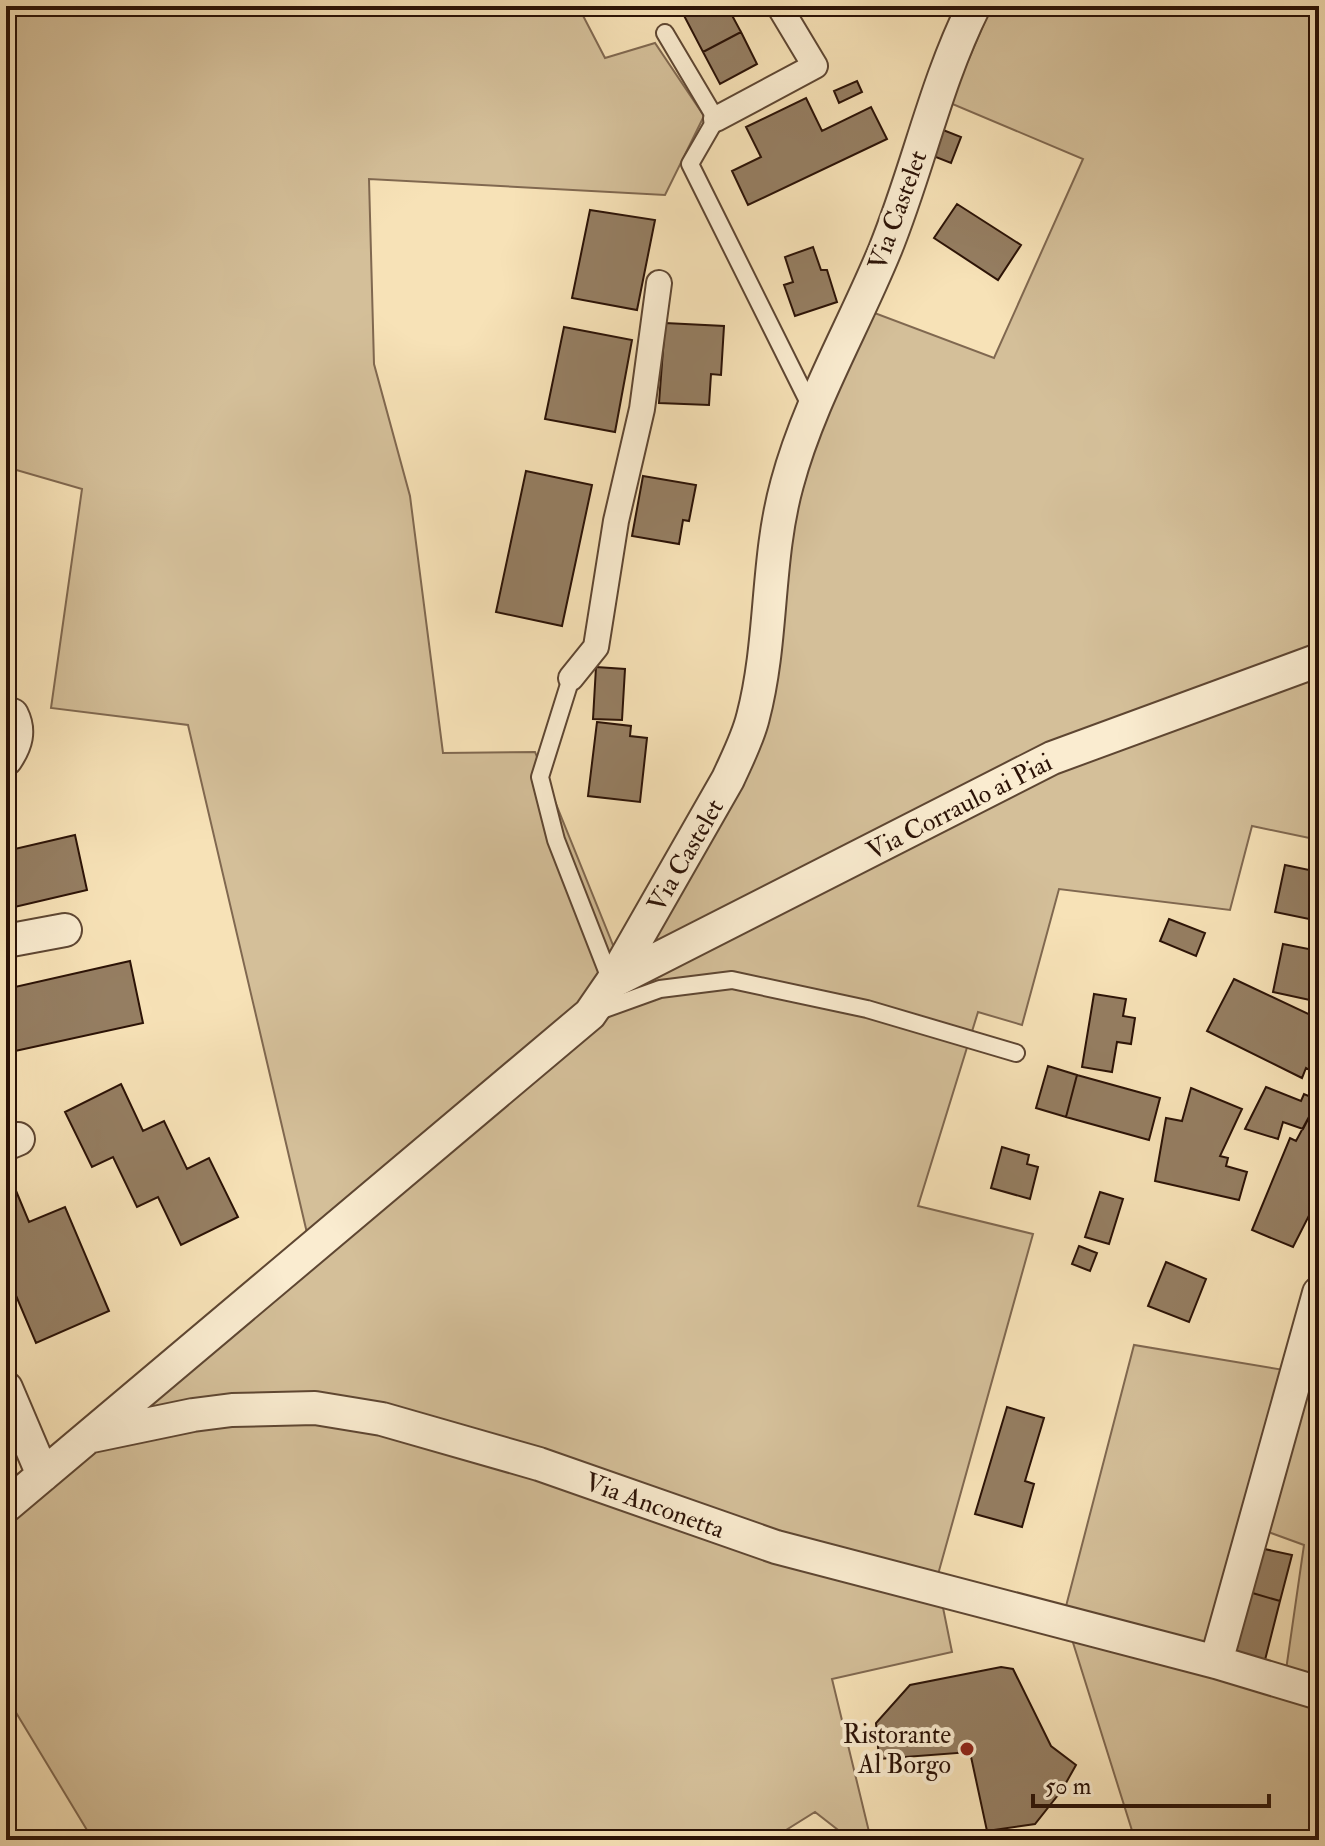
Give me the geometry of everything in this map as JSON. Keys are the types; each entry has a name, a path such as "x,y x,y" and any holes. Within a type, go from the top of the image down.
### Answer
{"street":[{"path":"716,119 815,66 779,6"},
{"name":"Via Castelet","path":"612,982 728,779 753,719 765,649 771,565 787,484 813,411 884,252 947,67 974,6"},
{"path":"571,678 596,647 616,521 642,409 659,283"},
{"name":"Via Corraulo ai Piai","path":"612,982 1052,758 1319,660"},
{"path":"6,713 12,715 17,726 14,747 6,759"},
{"path":"6,941 65,930"},
{"name":"Via Anconetta","path":"6,1506 590,1014 612,982"},
{"path":"1216,1662 1319,1293"},
{"path":"6,1388 43,1475"},
{"name":"Via Anconetta","path":"89,1437 232,1410 315,1408 382,1419 539,1464 776,1547 1216,1662 1319,1693"}],"lane":[{"path":"665,33 716,119 690,164 813,411"},
{"path":"571,678 540,777 556,840 612,982"},
{"path":"590,1014 660,989 732,980 867,1009 1016,1053"}],"shaded area":[{"path":"6,6 578,6 605,58 655,43 704,116 665,195 369,179 374,364 410,496 443,753 535,752 613,945 652,932 712,818 821,423 872,312 994,358 1083,159 950,103 991,7 1319,6 1319,840 1252,826 1230,910 1059,889 1022,1025 978,1012 918,1206 1033,1234 937,1578 952,1652 832,1679 871,1840 851,1840 815,1812 770,1840 93,1840 6,1696 6,1476 33,1471 307,1233 188,725 51,708 82,489 6,467"},
{"path":"1319,1307 1319,1840 1135,1840 1064,1614 1134,1345 1296,1372","holes":["1252,1526 1304,1545 1284,1684 1212,1663"]}],"building":[{"path":"679,6 727,6 741,32 703,52"},
{"path":"741,32 757,64 720,84 703,52"},
{"path":"857,81 862,92 839,103 834,91"},
{"path":"806,98 822,131 871,107 887,139 748,205 732,171 761,157 746,127"},
{"path":"933,126 961,137 951,163 923,152"},
{"path":"957,204 1021,245 998,280 934,238"},
{"path":"590,210 655,220 637,310 572,298"},
{"path":"813,247 821,270 827,270 837,302 795,316 784,285 793,282 785,257"},
{"path":"665,323 724,326 721,375 711,374 709,405 659,403"},
{"path":"564,327 632,340 615,432 545,419"},
{"path":"526,471 592,485 562,626 496,612"},
{"path":"643,476 696,485 689,521 683,520 679,544 632,536"},
{"path":"596,667 625,669 622,720 593,719"},
{"path":"597,722 631,726 630,736 647,738 640,802 588,796"},
{"path":"75,835 87,890 6,909 6,851"},
{"path":"1285,865 1319,872 1319,921 1275,912"},
{"path":"1169,919 1205,933 1196,956 1160,941"},
{"path":"1283,944 1319,951 1319,1002 1273,992"},
{"path":"130,961 143,1023 6,1053 6,989"},
{"path":"1234,979 1319,1019 1319,1037 1315,1046 1319,1047 1319,1076 1306,1068 1302,1078 1207,1031"},
{"path":"1094,994 1126,999 1123,1016 1135,1018 1131,1044 1117,1042 1112,1072 1082,1067"},
{"path":"1048,1066 1077,1075 1066,1117 1036,1108"},
{"path":"1077,1075 1160,1098 1149,1140 1066,1117"},
{"path":"121,1084 143,1131 164,1121 187,1169 209,1158 238,1217 181,1245 158,1197 137,1207 113,1157 92,1167 65,1112"},
{"path":"1266,1087 1301,1101 1304,1094 1318,1100 1303,1129 1283,1122 1278,1139 1245,1129"},
{"path":"1191,1088 1242,1109 1220,1156 1228,1158 1226,1166 1247,1172 1239,1200 1155,1181 1166,1118 1182,1121"},
{"path":"1318,1100 1319,1196 1293,1247 1252,1230 1290,1138 1296,1141"},
{"path":"1002,1147 1029,1155 1027,1164 1038,1167 1030,1199 991,1188"},
{"path":"14,1186 29,1222 65,1207 109,1311 36,1343 6,1272 6,1189"},
{"path":"1100,1192 1123,1199 1109,1244 1085,1237"},
{"path":"1079,1246 1097,1253 1090,1271 1072,1264"},
{"path":"1166,1262 1206,1279 1189,1322 1148,1306"},
{"path":"1007,1407 1044,1418 1025,1481 1034,1484 1022,1527 975,1514"},
{"path":"1260,1548 1292,1555 1280,1601 1249,1592"},
{"path":"1249,1592 1280,1601 1265,1660 1234,1652"},
{"name":"Ristorante Al Borgo","path":"1001,1667 1013,1669 1051,1746 1076,1765 1062,1790 1035,1824 987,1831 970,1752 879,1759 876,1723 910,1685"}],"place":[{"name":"Ristorante Al Borgo","path":"967,1749"}]}
